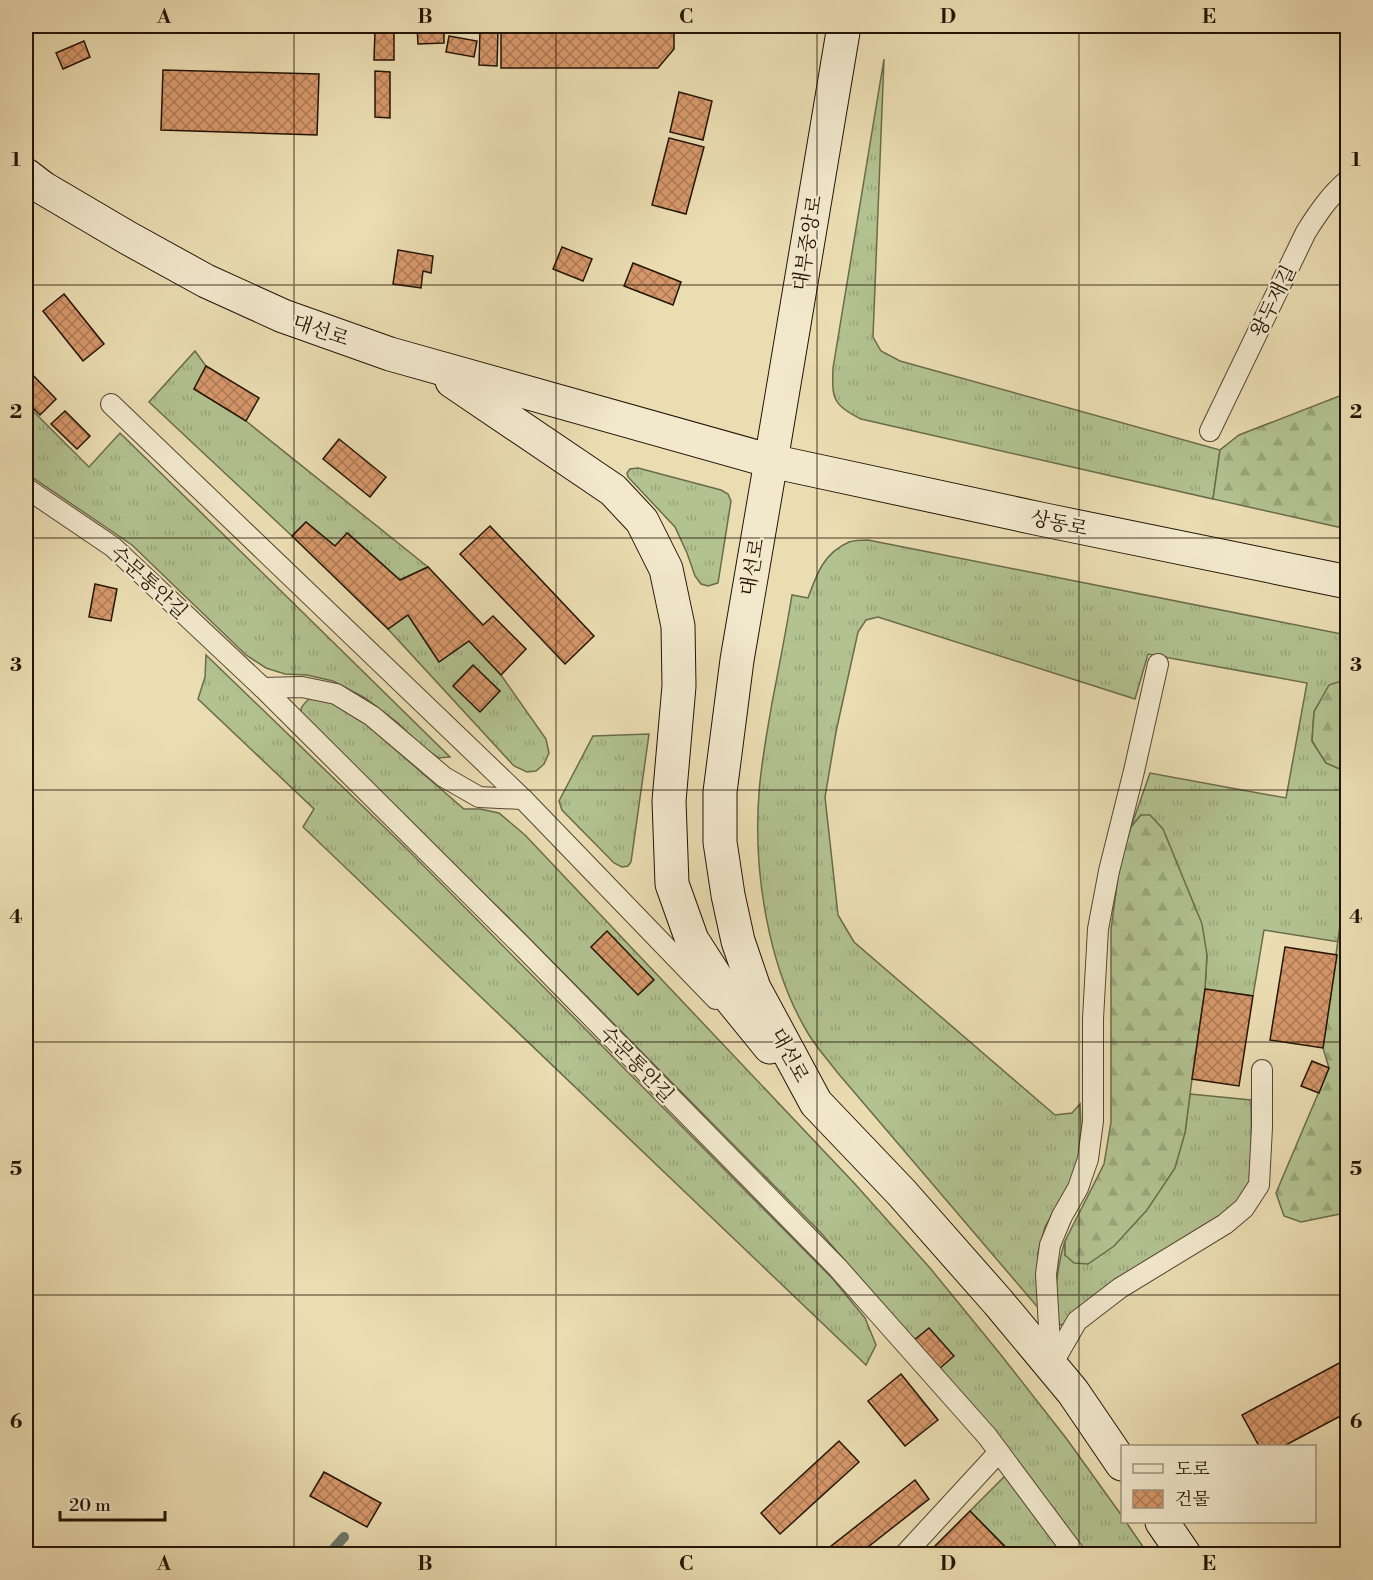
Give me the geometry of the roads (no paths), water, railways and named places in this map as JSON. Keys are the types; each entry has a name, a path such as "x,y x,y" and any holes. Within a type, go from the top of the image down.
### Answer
{"street":[{"name":"대부중앙로","path":"771,461 844,26"},
{"name":"대선로","path":"26,175 43,188 206,281 283,316 390,354 771,461 737,660 720,792 720,842 728,895 738,941 754,988 816,1103 916,1209 998,1302 1073,1392 1121,1463"},
{"path":"428,365 613,490 642,521 666,569 678,626 679,686 669,801 672,884 692,940 726,993 816,1103"},
{"name":"상동로","path":"771,461 1347,582"},
{"path":"1163,1523 1184,1554"}],"lane":[{"name":"왕두재길","path":"1210,431 1306,232 1321,208 1347,180"},
{"path":"111,404 523,799 816,1103"},
{"name":"수문통안길","path":"26,488 113,547 262,688 523,947 838,1268 987,1436 1075,1554"},
{"path":"1051,1366 1046,1274 1050,1245 1062,1216 1078,1188 1088,1160 1093,1121 1093,1019 1098,929 1109,871 1158,664"},
{"path":"262,688 302,687 336,694 372,716 444,777 470,792 479,797 523,799"},
{"path":"1051,1366 1077,1321 1120,1288 1225,1224 1244,1208 1258,1185 1262,1127 1262,1070"},
{"path":"905,1554 999,1452"}],"waterway":[{"path":"329,1554 344,1537"}]}
